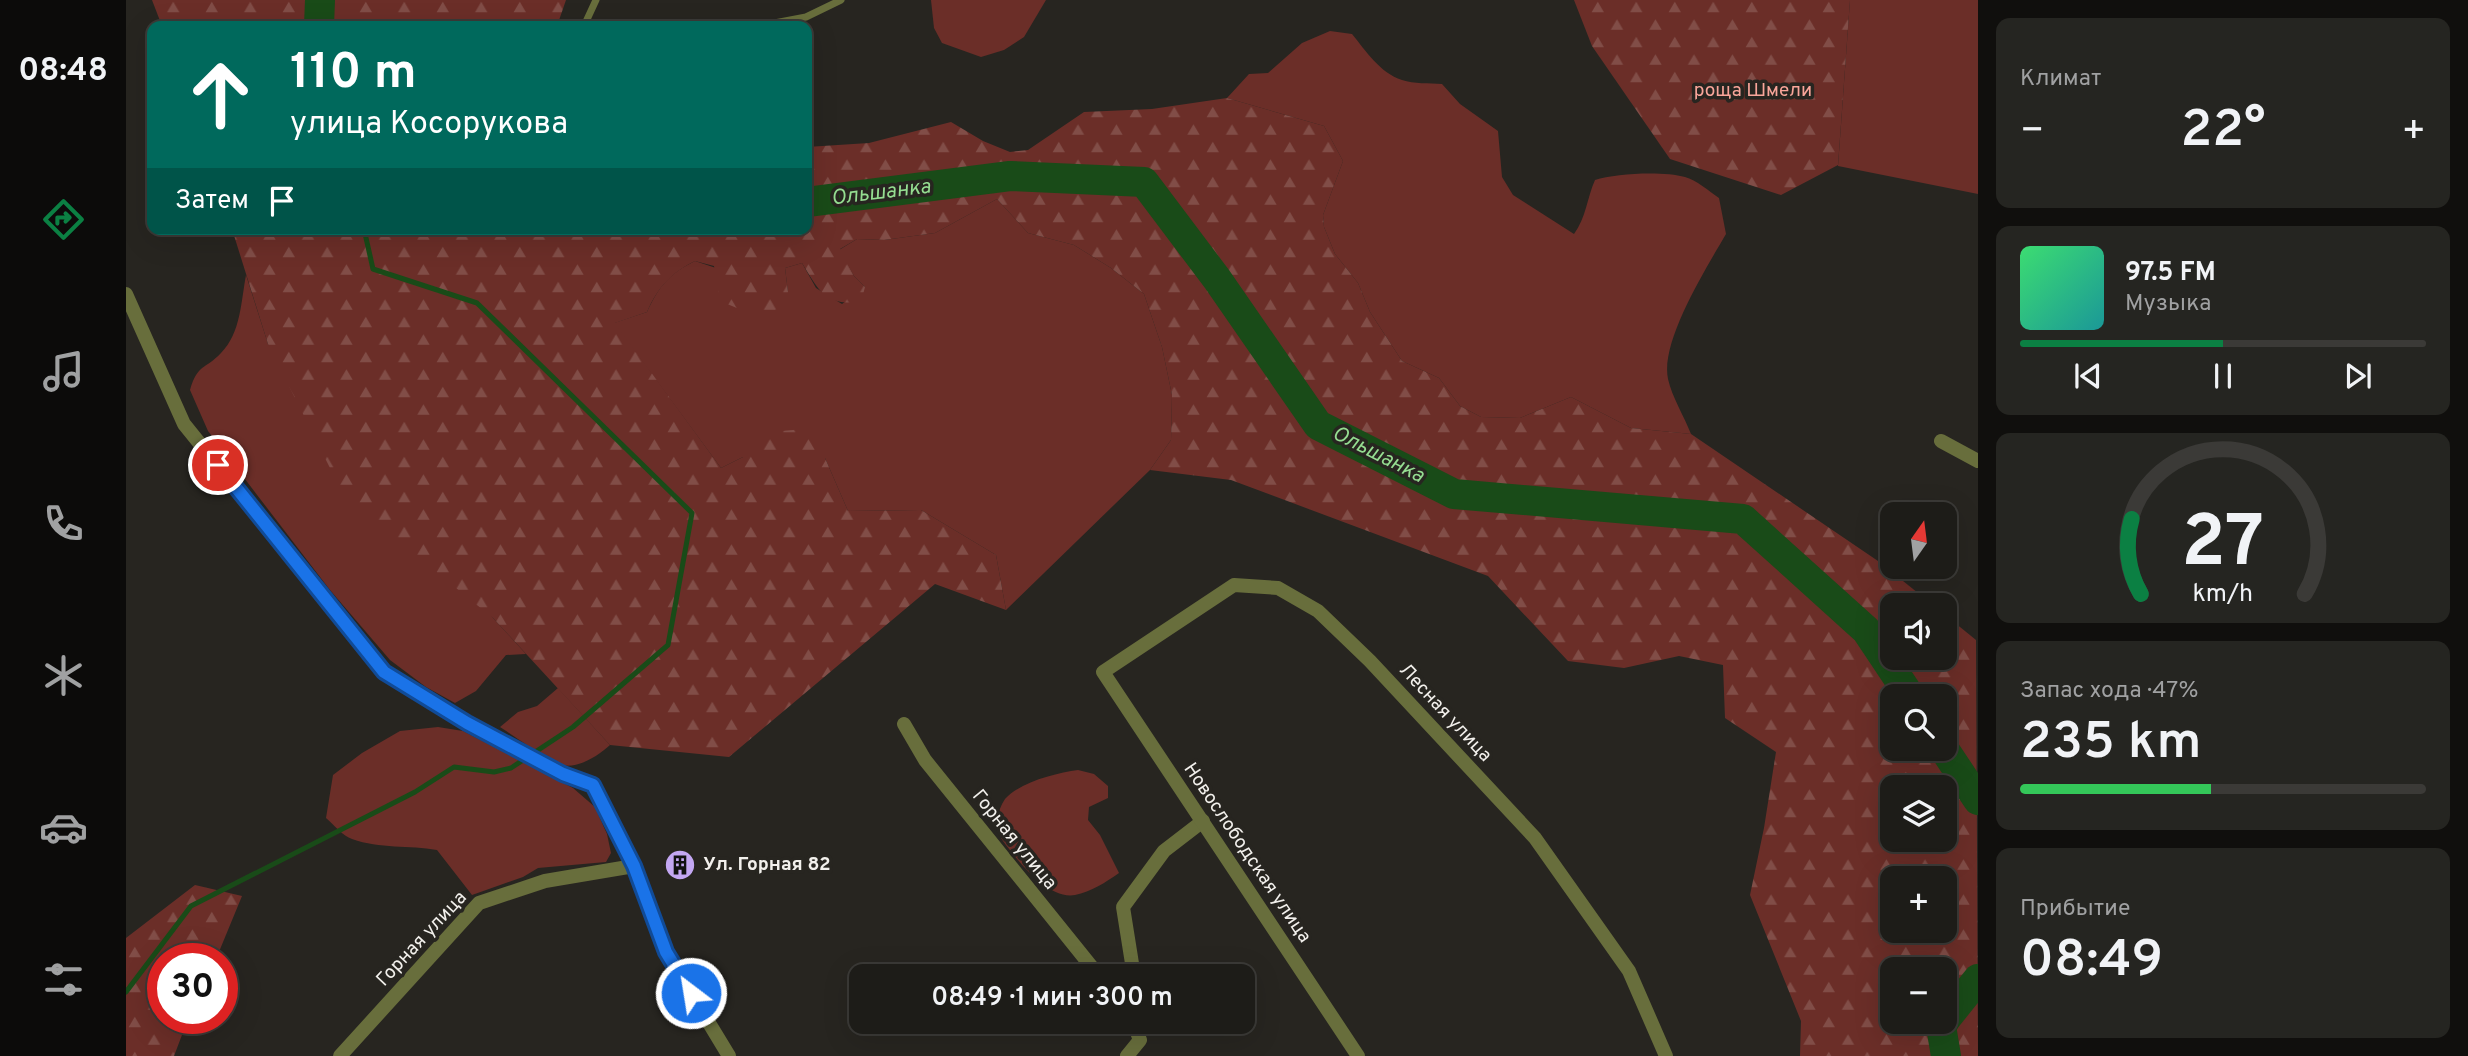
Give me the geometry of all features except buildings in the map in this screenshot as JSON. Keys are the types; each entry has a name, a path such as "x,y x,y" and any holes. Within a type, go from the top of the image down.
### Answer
{"street":[{"path":"126,293 184,424 384,672 467,723 563,774 593,785 634,866 666,952 729,1056"},
{"path":"1941,441 1978,461"},
{"name":"Лесная улица","path":"1104,672 1234,585 1278,588 1318,611 1370,661 1535,838 1629,971 1666,1056"},
{"name":"Новослободская улица","path":"1104,672 1357,1056"},
{"name":"Горная улица","path":"904,724 925,760 1089,964"},
{"path":"1132,964 1123,907 1164,851 1203,821"},
{"name":"Горная улица","path":"340,1056 479,903 545,881 634,866"},
{"path":"1127,1056 1140,1040 1138,1034"}],"lane":[{"path":"586,21 596,0"},
{"path":"785,21 806,17 841,0"}],"green space":[{"path":"152,0 566,0 559,21 160,21"},
{"path":"931,0 1046,0 1024,37 1004,50 981,57 942,43 934,28"},
{"name":"роща Шмели","path":"1574,0 1850,0 1838,165 1781,195 1670,159 1592,46"},
{"path":"1850,0 1978,0 1978,194 1838,166"},
{"path":"1330,31 1352,34 1374,61 1394,77 1411,82 1442,84 1460,104 1498,131 1502,177 1513,195 1574,234 1595,180 1640,174 1676,175 1694,181 1719,198 1726,234 1687,305 1667,363 1670,386 1691,434 1631,428 1571,397 1520,418 1481,417 1460,406 1439,378 1402,361 1370,312 1358,283 1335,254 1324,227 1323,215 1343,161 1324,126 1227,98 1249,74 1268,73 1302,43"},
{"path":"1227,98 1324,126 1343,161 1323,215 1324,227 1335,254 1358,283 1370,312 1402,361 1439,378 1460,406 1481,417 1520,418 1571,397 1631,428 1691,434 1878,561 1880,579 1900,579 1918,593 1880,593 1880,670 1957,670 1957,625 1976,640 1978,1056 1800,1056 1801,1021 1750,895 1776,752 1725,718 1723,665 1679,656 1624,668 1568,661 1488,576 1231,480 1150,470 1171,440 1172,395 1162,347 1144,294 1111,268 1074,245 1028,233 997,199 935,233 884,240 857,239 840,249 854,276 865,287 861,302 849,303 831,299 818,288 802,263 785,268 788,292 781,308 756,316 720,301 714,266 695,261 666,282 647,312 615,323 721,468 743,457 748,434 804,429 825,458 848,511 921,510 996,555 1006,610 935,584 729,757 610,745 493,618 345,498 268,344 234,235 812,235 812,147 869,143 951,122 983,141 1010,152 1028,150 1084,112 1152,109"},
{"path":"997,199 1028,233 1074,245 1111,268 1144,294 1162,347 1172,395 1171,440 1150,470 1006,610 996,555 921,510 848,511 825,458 743,457 721,468 614,323 647,312 666,282 695,261 788,292 785,268 802,263 816,288 842,304 865,287 854,276 839,250 857,239 884,240 935,233"},
{"path":"246,275 268,344 493,618 526,654 506,655 476,691 455,703 426,687 390,660 330,590 208,431 190,390 199,371 221,353 233,336"},
{"path":"558,688 610,745 594,757 574,765 556,763 500,727 518,712 537,706"},
{"path":"438,727 463,731 573,788 595,807 607,834 611,853 606,862 538,868 523,877 472,895 437,850 384,846 352,839 326,818 333,775 362,753 400,731"},
{"path":"1078,770 1094,774 1108,786 1108,798 1089,807 1088,820 1100,835 1119,873 1087,892 1065,895 1044,885 1025,868 1003,841 996,820 1005,799 1020,788 1049,776"},
{"path":"195,885 242,896 223,943 147,943 147,1034 182,1034 174,1056 126,1056 126,938"}],"waterway":[{"name":"Ольшанка","path":"319,21 320,0"},
{"name":"Ольшанка","path":"812,201 1010,176 1144,182 1217,279 1318,425 1454,494 1743,519 1866,630 1902,684"},
{"path":"126,992 191,906 415,792 454,767 494,772 511,768 573,727 668,645 692,513 477,303 373,269 365,235"},
{"name":"Ольшанка","path":"1952,761 1978,800"},
{"name":"Ольшанка","path":"1957,1005 1978,979"},
{"name":"Ольшанка","path":"1942,1034 1946,1056"}],"place":[{"name":"Ул. Горная 82","path":"680,865"}],"route":[{"path":"218,465 384,672 467,723 563,774 593,785 634,866 666,952 691,993"}]}
